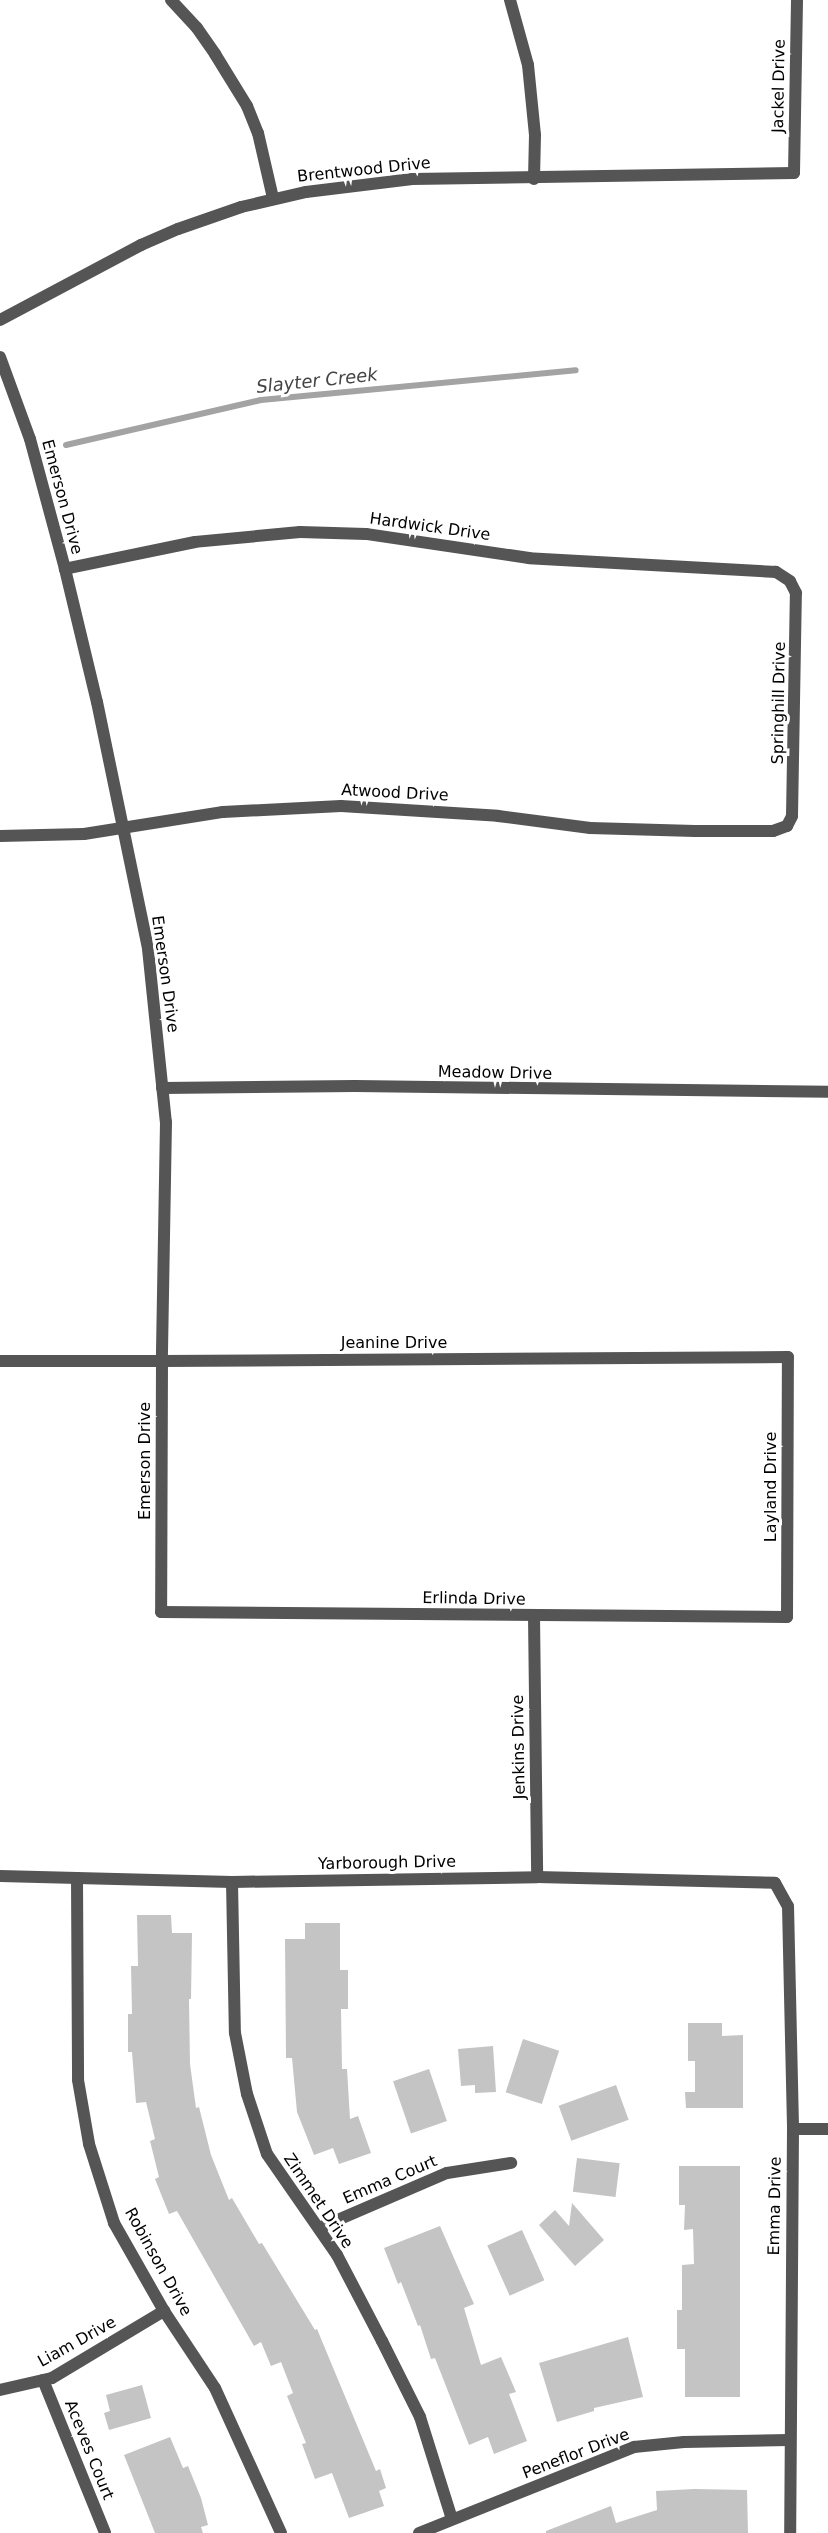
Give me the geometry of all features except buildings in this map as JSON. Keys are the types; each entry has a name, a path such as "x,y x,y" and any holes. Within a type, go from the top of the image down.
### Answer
{"street":[{"path":"171,0 203,36 247,106 258,133 273,198"},
{"path":"510,0 528,64 535,135 534,179"},
{"name":"Jackel Drive","path":"794,173 797,0"},
{"name":"Brentwood Drive","path":"0,320 141,245 209,218 273,198 383,181 794,173"},
{"name":"Emerson Drive","path":"0,357 30,439 65,569 97,702 148,949 166,1122 161,1612"},
{"name":"Hardwick Drive","path":"65,569 195,542 300,532 366,534 529,558 760,569 776,572 790,581"},
{"name":"Springhill Drive","path":"788,826 794,805 796,593 790,581"},
{"name":"Atwood Drive","path":"0,836 84,834 223,812 341,806 498,816 590,828 757,832 773,831 788,826"},
{"name":"Meadow Drive","path":"162,1088 355,1086 828,1092"},
{"name":"Jeanine Drive","path":"0,1361 788,1357"},
{"name":"Layland Drive","path":"786,1617 788,1357"},
{"name":"Erlinda Drive","path":"161,1612 786,1617"},
{"name":"Jenkins Drive","path":"534,1616 537,1877"},
{"name":"Yarborough Drive","path":"0,1876 232,1882 537,1877 775,1883"},
{"name":"Robinson Drive","path":"76,1878 78,2080 89,2144 114,2223 164,2311 216,2388 281,2533"},
{"name":"Zimmet Drive","path":"232,1882 235,2033 247,2094 267,2154 342,2265 420,2418 452,2519"},
{"name":"Emma Drive","path":"775,1883 788,1906 793,2129 790,2533"},
{"path":"793,2129 828,2129"},
{"name":"Emma Court","path":"319,2228 447,2173 511,2163"},
{"name":"Liam Drive","path":"0,2390 52,2378 164,2311"},
{"name":"Aceves Court","path":"43,2380 105,2533"},
{"name":"Peneflor Drive","path":"419,2533 634,2447 684,2442 789,2440"}],"waterway":[{"name":"Slayter Creek","path":"66,445 261,400 576,370"}]}
